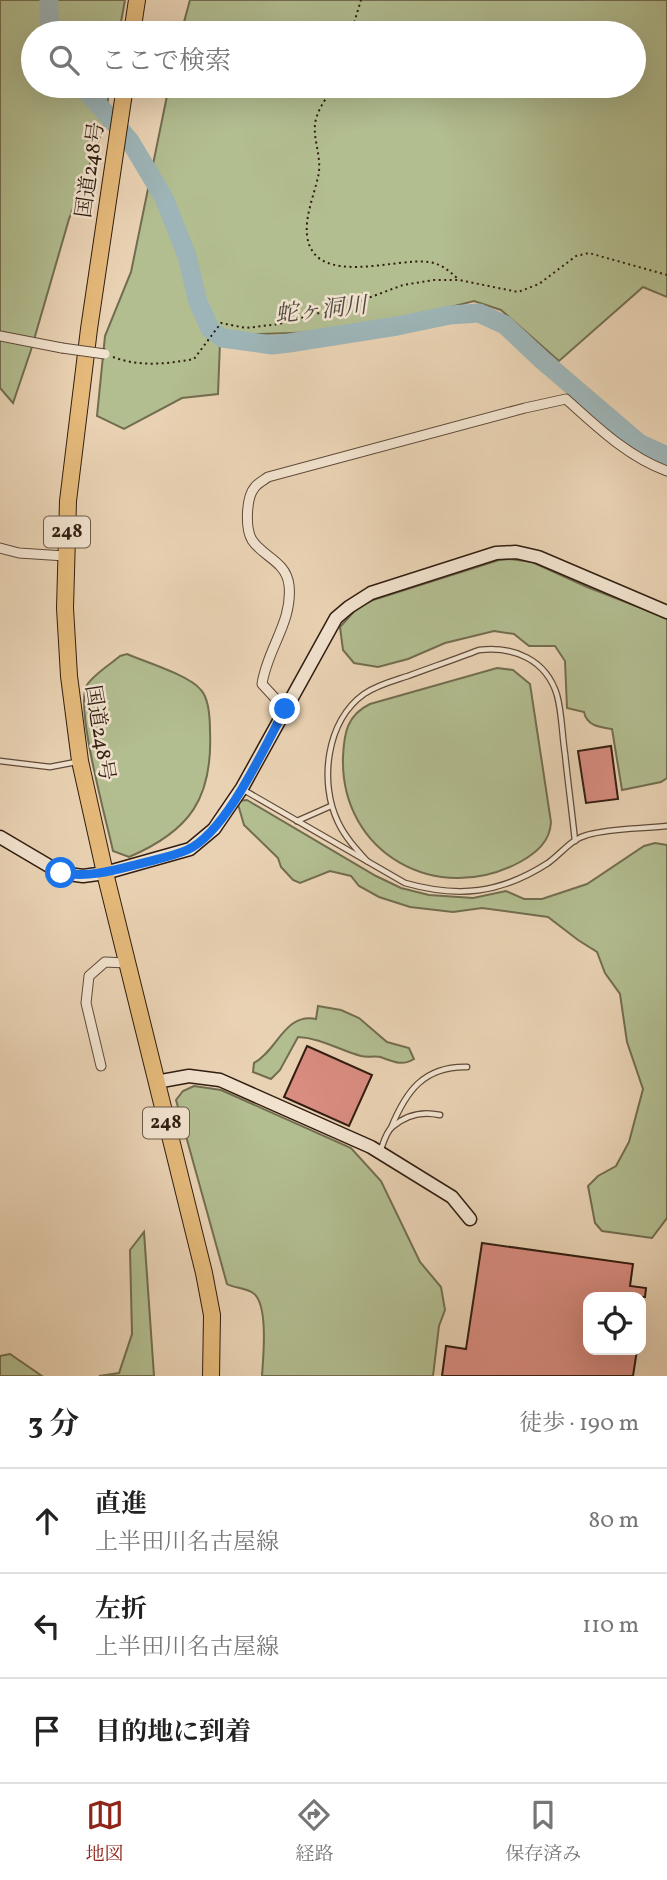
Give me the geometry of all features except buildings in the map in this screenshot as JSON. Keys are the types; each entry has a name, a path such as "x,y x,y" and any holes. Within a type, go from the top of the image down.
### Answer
{"highway":[{"path":"134,21 137,0"},
{"name":"国道248号","path":"123,98 75,448 65,556 69,676 80,761 105,873 210,1304 211,1376"}],"main road":[{"path":"0,837 61,873 83,876 105,873 190,849 214,829 242,789 336,618 371,593 496,553 516,552 538,557 667,612"},
{"path":"156,1082 189,1076 220,1080 379,1153 452,1198 470,1219"}],"street":[{"path":"0,336 105,354"},
{"path":"285,709 262,684 264,669 289,610 289,584 284,570 253,541 249,531 249,497 254,487 268,477 566,399 635,456 667,471"},
{"path":"0,548 19,553 65,556"},
{"path":"101,1066 86,1003 89,976 105,962 126,963"}],"lane":[{"path":"367,861 343,832 331,806 328,780 330,754 342,718 355,701 376,687 480,650 510,650 535,663 552,683 557,694 575,841"},
{"path":"0,761 50,767 80,761"},
{"path":"242,789 405,883 434,891 474,891 502,886 548,863 585,835 667,826"},
{"path":"297,821 331,806"},
{"path":"379,1153 402,1101 416,1084 436,1072 453,1067 467,1067"},
{"path":"391,1128 413,1115 428,1112 440,1115"}],"path":[{"path":"354,21 360,0"},
{"path":"327,98 315,121 320,169 308,218 309,245 316,256 337,266 363,269 412,261 430,262 444,267 459,279"},
{"path":"105,354 122,360 155,364 194,359 221,323 246,328 279,324 352,304 403,285 434,279 459,279 518,292 539,284 576,256 589,253 667,275"}],"green space":[{"path":"0,0 125,0 121,21 21,21 21,98 108,98 104,126 69,219 13,403 0,388"},
{"path":"190,0 667,0 667,297 643,287 559,361 501,310 474,301 415,316 323,332 259,334 220,342 218,394 182,398 124,429 97,416 105,336 131,272 167,98 646,98 646,21 184,21"},
{"path":"499,560 532,562 667,618 667,778 661,782 622,790 612,729 594,725 584,712 567,708 565,661 555,646 529,646 514,634 494,631 445,643 408,659 378,667 354,663 343,650 340,627 358,607"},
{"path":"127,654 195,684 206,699 210,731 207,775 194,809 168,836 129,857 113,851 88,739 84,697 87,685 94,677 120,656"},
{"path":"497,668 513,670 530,684 551,822 548,835 537,851 526,859 488,874 457,878 427,874 399,862 376,844 358,820 346,791 343,757 348,726 362,708 370,704"},
{"path":"247,800 376,876 401,888 429,895 473,898 506,891 524,899 542,899 587,884 644,846 655,843 667,845 667,1218 652,1238 602,1231 595,1223 588,1186 598,1176 616,1166 629,1142 643,1089 627,1042 620,994 605,973 597,952 548,917 482,908 453,912 410,907 379,897 359,886 351,876 330,871 300,883 293,880 281,867 278,858 244,825 237,801"},
{"path":"318,1006 341,1010 359,1018 387,1042 409,1048 414,1059 402,1063 380,1057 364,1057 298,1037 280,1070 271,1079 253,1072 254,1063 289,1027 305,1019 316,1019"},
{"path":"194,1086 221,1090 351,1148 381,1181 420,1262 441,1287 445,1310 439,1326 433,1376 262,1376 264,1332 261,1308 253,1293 227,1284 176,1100 183,1091"},
{"path":"144,1232 154,1376 99,1376 119,1373 132,1334 130,1250"},
{"path":"10,1354 42,1376 0,1376 0,1356"}],"waterway":[{"name":"蛇ヶ洞川","path":"49,0 49,21"},
{"name":"蛇ヶ洞川","path":"92,98 130,141 164,198 187,256 198,302 210,329 222,338 272,345 450,315 479,313 505,325 639,443 667,456"}],"route":[{"path":"61,873 83,876 105,873 190,849 214,829 242,789 285,709"}]}
